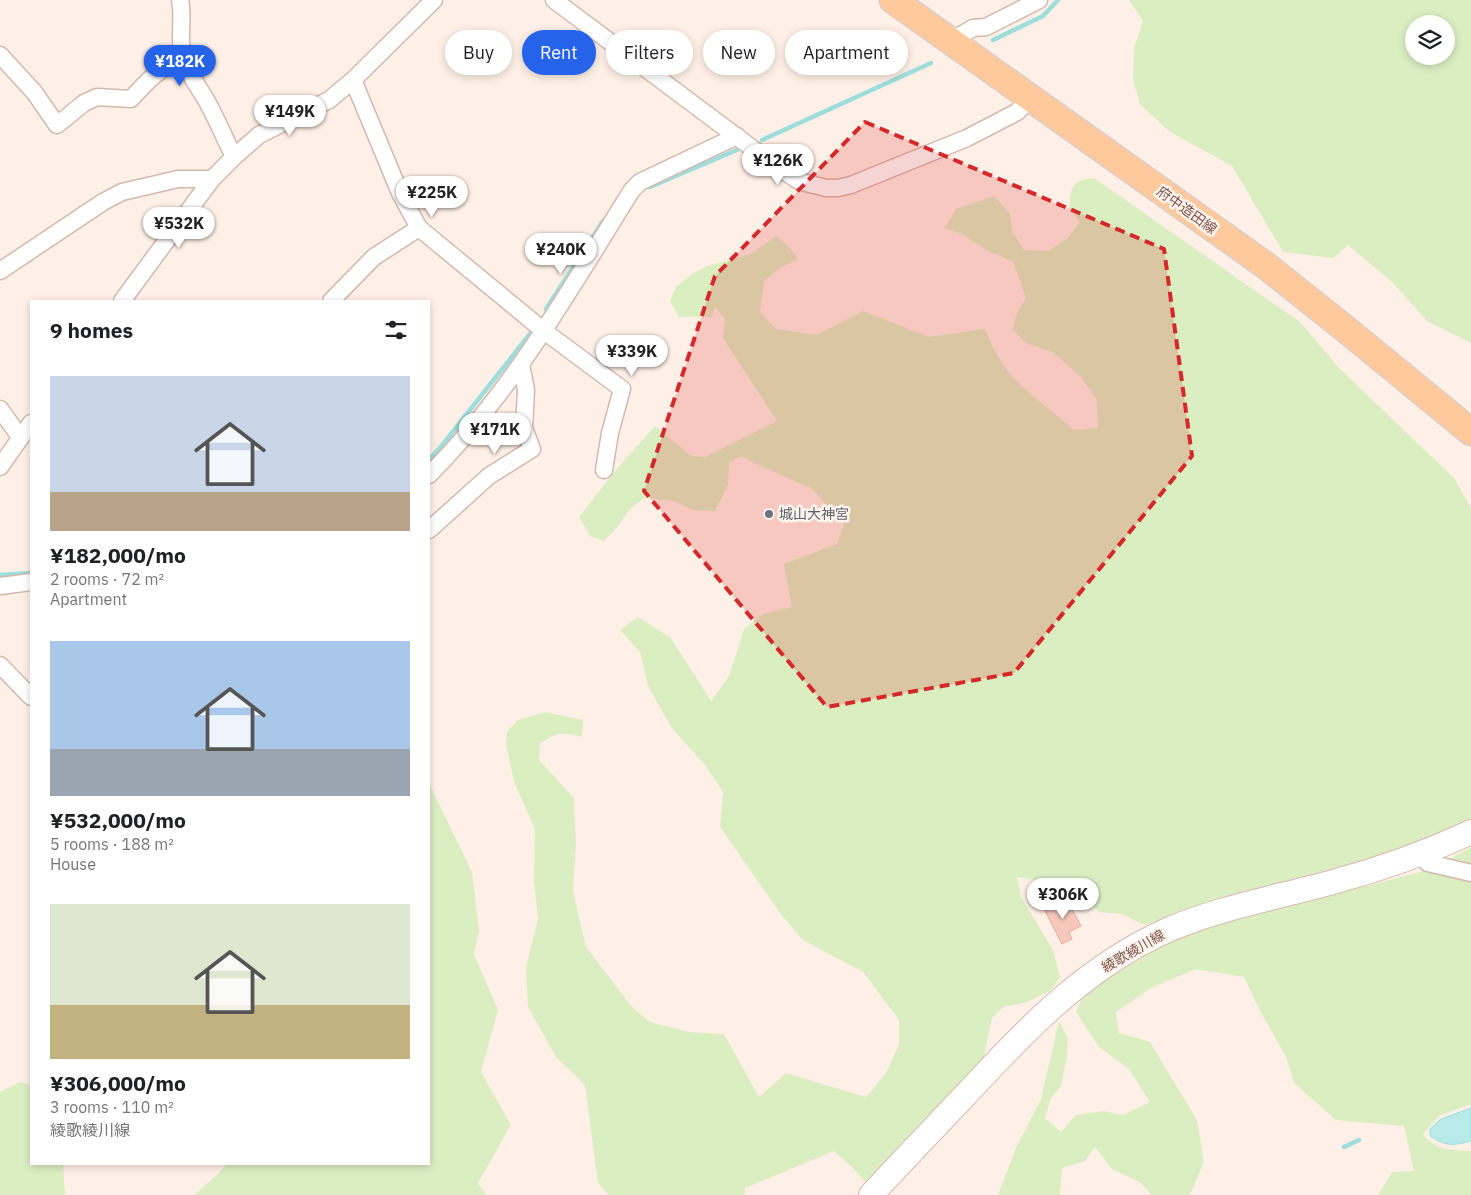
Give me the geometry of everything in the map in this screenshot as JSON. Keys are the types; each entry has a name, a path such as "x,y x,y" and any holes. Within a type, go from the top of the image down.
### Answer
{"main road":[{"name":"府中造田線","path":"893,0 1307,297 1471,432"},
{"name":"綾歌綾川線","path":"871,1195 1022,1035 1055,1003 1111,961 1170,930 1236,906 1371,872 1418,855 1471,832"}],"street":[{"path":"180,0 183,57 234,157"},
{"path":"123,300 212,179 234,157 259,135 329,100 353,80 434,0"},
{"path":"554,0 768,160 797,180 821,187 838,188 865,180 967,138 1017,112 1031,98"},
{"path":"951,41 973,28 986,27 1039,0"},
{"path":"0,55 34,92 57,124 84,103 97,97 130,99 149,79 165,66 183,57"},
{"path":"353,80 400,193 419,228 544,331 622,389 610,433 604,470"},
{"path":"430,474 487,410 521,364 636,186 640,182 737,136"},
{"path":"0,271 103,202 122,192 178,179 212,179"},
{"path":"333,300 374,257 419,228"},
{"path":"430,529 489,476 532,449 524,428 526,390 521,364"},
{"path":"0,408 20,437"},
{"path":"0,467 30,424"},
{"path":"0,586 30,582"},
{"path":"0,665 30,696"},
{"path":"1418,855 1428,863 1471,873"}],"highlighted area":[{"path":"865,122 1164,249 1192,456 1014,673 827,707 644,491 715,276"}],"green space":[{"path":"1129,0 1471,0 1471,343 1427,321 1393,283 1348,245 1333,258 1283,252 1232,166 1170,132 1140,104 1133,80 1134,48 1143,21"},
{"path":"1094,178 1300,322 1339,368 1455,479 1471,508 1471,823 1409,850 1189,909 1144,925 1122,914 1099,912 1079,894 1043,881 1017,877 1021,897 1053,950 1060,977 1050,991 1027,1002 1004,1007 992,1018 983,1061 865,1182 834,1151 745,1188 745,1195 609,1195 598,1183 585,1085 556,1057 528,1007 526,967 538,919 534,881 535,829 514,782 506,744 507,731 518,720 545,712 583,720 582,737 560,734 551,737 540,744 539,760 574,798 576,845 573,891 586,947 631,1006 650,1022 689,1032 724,1034 759,1097 786,1073 866,1097 886,1073 899,1045 899,1020 863,972 803,940 782,916 720,827 723,792 705,765 671,727 648,686 640,652 620,630 638,617 671,638 711,701 729,676 744,629 764,614 792,607 784,564 837,544 847,515 827,506 813,489 742,456 729,462 728,485 715,511 693,510 674,501 645,498 632,507 613,532 603,541 590,536 579,517 615,471 655,426 691,456 705,457 777,421 723,338 725,319 715,307 712,317 679,317 670,301 676,287 692,274 707,266 751,254 776,236 789,247 798,259 780,268 764,281 760,312 776,329 817,335 863,311 929,337 985,329 993,348 1004,366 1026,390 1074,430 1098,428 1097,400 1080,376 1054,353 1024,342 1013,329 1017,313 1026,298 1013,261 990,252 964,235 945,228 956,209 994,196 1010,214 1012,231 1024,250 1048,251 1067,239 1080,222 1069,208 1074,186 1080,181"},
{"path":"430,785 472,872 479,931 474,954 498,1010 481,1072 511,1125 478,1183 486,1195 194,1195 226,1165 430,1165"},
{"path":"1471,847 1471,1104 1439,1116 1423,1134 1438,1147 1471,1151 1471,1195 1378,1195 1392,1172 1414,1171 1404,1126 1336,1120 1294,1083 1286,1057 1259,1009 1244,977 1196,969 1151,988 1116,1012 1119,1033 1150,1042 1197,1120 1204,1162 1190,1195 1151,1195 1141,1183 1112,1169 1095,1147 1085,1161 1062,1168 1060,1195 998,1195 1016,1148 1041,1099 1059,1021 1068,1038 1067,1056 1061,1086 1051,1098 1045,1118 1061,1132 1076,1115 1103,1111 1123,1115 1150,1102 1128,1068 1099,1047 1076,1012 1084,993 1180,935 1272,908 1431,869"},
{"path":"20,1082 30,1085 30,1165 63,1165 65,1195 0,1195 0,1092"}],"water":[{"path":"1471,1108 1471,1141 1449,1144 1440,1142 1430,1136 1430,1129 1441,1119"}],"building":[{"path":"1066,898 1081,926 1069,932 1072,939 1062,944 1044,909"}],"waterway":[{"path":"993,40 1043,16 1058,0"},
{"path":"762,140 931,63"},
{"path":"650,187 739,149"},
{"path":"546,309 603,221"},
{"path":"430,459 533,330"},
{"path":"0,575 30,573"},
{"path":"1344,1147 1359,1140"}],"place":[{"name":"城山大神宮","path":"769,514"}]}
